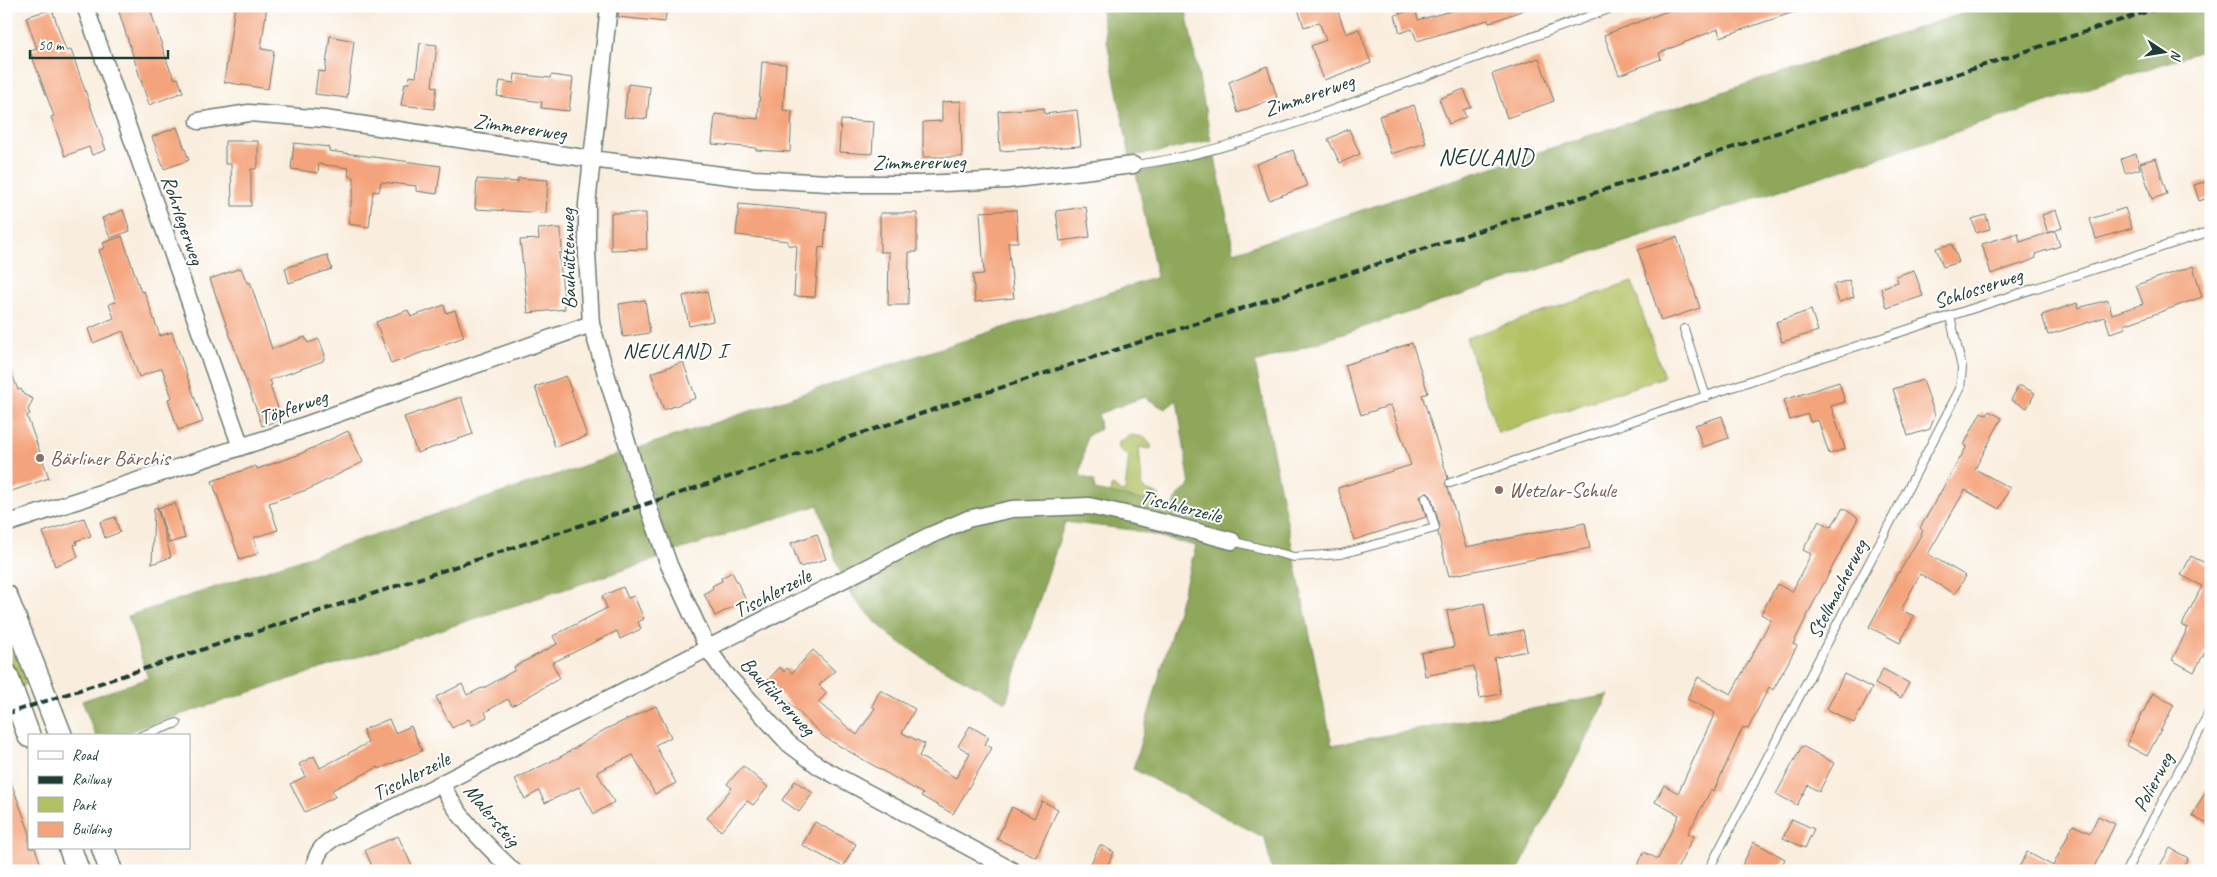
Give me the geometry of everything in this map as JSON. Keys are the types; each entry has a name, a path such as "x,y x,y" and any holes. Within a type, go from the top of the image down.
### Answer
{"main road":[{"path":"6,596 60,734"},
{"path":"6,674 28,734"},
{"path":"71,850 78,871"},
{"path":"104,850 111,871"}],"street":[{"name":"Rohrlegerweg","path":"85,6 241,447"},
{"name":"Bauhüttenweg","path":"609,6 591,159 587,254 591,324 646,504"},
{"name":"Zimmererweg","path":"199,121 249,114 325,119 591,159 754,179 846,184 922,184 1007,180 1133,165"},
{"name":"Töpferweg","path":"6,524 241,447 591,324"},
{"name":"Bauführerweg","path":"646,504 668,565 708,649 725,673 769,724 788,743 820,768 1013,871"},
{"name":"Tischlerzeile","path":"314,871 314,861 322,845 929,536 968,519 1012,509 1089,506 1161,522 1232,541"},
{"name":"Malersteig","path":"442,784 447,796 478,836 513,871"}],"lane":[{"name":"Zimmererweg","path":"1133,165 1155,163 1213,150 1336,109 1617,6"},
{"name":"Schlosserweg","path":"1450,483 1756,379 2211,231"},
{"name":"Stellmacherweg","path":"1708,871 1960,390 1962,368 1950,316"},
{"path":"1684,329 1706,397"},
{"name":"Tischlerzeile","path":"1232,541 1294,557 1341,554 1435,528 1426,498"},
{"name":"Polierweg","path":"2126,871 2211,709"},
{"path":"147,734 177,723"}],"green space":[{"path":"1100,6 1185,6 1211,140 1164,151 1130,156"},
{"path":"1985,6 2211,6 2211,48 1255,363 1332,745 1609,695 1518,871 1272,871 1265,838 1133,769 1196,546 1133,530 1065,522 1006,702 923,658 892,637 867,614 845,587 818,505 670,553 638,448 1157,277 1136,173 1215,157 1234,252","holes":["1144,397 1165,409 1177,400 1190,486 1177,496 1174,507 1095,490 1094,481 1080,475 1087,436 1100,429 1098,414"]},
{"path":"1632,282 1664,377 1498,433 1466,338"},
{"path":"1130,435 1145,437 1152,447 1150,449 1139,447 1142,485 1145,490 1159,495 1158,505 1110,495 1111,487 1113,486 1121,492 1125,491 1129,455 1118,447 1119,442"},
{"path":"622,453 660,558 122,734 95,734 82,701 148,678 128,616"},
{"path":"6,620 31,682 20,687 6,649"}],"building":[{"path":"117,6 149,6 169,67 175,79 178,78 183,92 149,105"},
{"path":"235,6 267,6 261,49 274,51 268,89 224,82"},
{"path":"619,6 667,6 665,22 618,17"},
{"path":"1297,6 1336,6 1346,34 1359,29 1371,63 1324,80 1311,46 1326,40 1319,22 1304,27"},
{"path":"1458,6 1529,6 1529,8 1489,23 1488,20 1417,41 1412,29 1400,33 1395,15 1415,9 1418,20 1451,11 1450,9"},
{"path":"1681,6 1803,6 1803,9 1720,37 1718,29 1659,53 1661,59 1619,75 1604,35"},
{"path":"52,9 66,51 71,50 106,150 92,155 89,147 65,156 51,117 54,116 30,51 37,49 26,17"},
{"path":"330,36 354,41 347,98 315,94 318,71 325,72"},
{"path":"420,43 437,45 432,86 437,87 434,109 401,105 405,83 409,83 410,76 416,77"},
{"path":"1539,58 1554,101 1507,118 1492,74"},
{"path":"762,62 786,64 783,110 792,111 790,152 712,144 715,114 758,119"},
{"path":"1267,66 1277,97 1238,113 1229,82"},
{"path":"515,74 550,78 551,75 573,78 569,111 541,108 542,102 497,96 500,81 514,83"},
{"path":"628,84 650,87 647,119 624,117"},
{"path":"1464,89 1471,107 1463,110 1466,117 1449,124 1439,99"},
{"path":"961,101 962,157 923,157 923,122 942,121 942,102"},
{"path":"1414,105 1426,143 1391,154 1379,116"},
{"path":"1044,108 1044,114 1077,110 1081,146 1000,151 998,111"},
{"path":"841,120 874,122 872,154 839,152"},
{"path":"177,127 189,160 164,169 152,137"},
{"path":"1349,129 1360,154 1340,163 1328,139"},
{"path":"225,141 258,141 258,164 256,169 251,169 251,206 232,206 231,164 225,164"},
{"path":"294,143 329,147 329,151 441,166 437,194 416,191 416,186 381,182 379,192 373,191 369,227 348,224 354,184 354,177 348,176 349,168 319,164 318,173 291,169"},
{"path":"1293,150 1307,186 1269,200 1256,164"},
{"path":"2136,154 2140,169 2125,173 2121,159"},
{"path":"2156,158 2167,194 2152,199 2140,163"},
{"path":"518,178 548,180 546,213 475,209 477,179 518,182"},
{"path":"2211,180 2211,197 2199,201 2194,185"},
{"path":"739,204 827,212 824,248 819,247 815,297 794,296 797,246 788,245 788,241 736,235"},
{"path":"1086,207 1090,237 1060,241 1056,211"},
{"path":"2125,208 2132,228 2096,239 2090,219"},
{"path":"123,210 130,231 110,238 102,218"},
{"path":"1016,210 1018,242 1008,242 1014,298 975,302 973,275 984,274 980,212"},
{"path":"2056,210 2062,228 2048,233 2042,215"},
{"path":"611,213 646,213 647,249 611,250"},
{"path":"880,213 917,213 917,252 909,252 908,305 888,305 889,252 880,252"},
{"path":"1986,215 1990,229 1976,233 1972,219"},
{"path":"561,228 562,253 559,253 565,309 528,313 520,240 539,239 538,229"},
{"path":"2055,231 2060,246 2035,254 2036,258 2027,262 1991,274 1982,244 2018,233 2020,242"},
{"path":"122,236 141,292 144,291 160,336 172,332 203,422 178,430 168,399 172,398 162,368 139,377 123,331 93,343 88,329 114,318 109,304 116,302 99,250 105,248 103,243"},
{"path":"1677,237 1700,308 1661,321 1638,250"},
{"path":"1952,244 1959,262 1943,267 1936,248"},
{"path":"327,255 332,269 289,283 285,268"},
{"path":"2193,266 2202,297 2124,325 2126,328 2110,333 2105,317 2048,335 2042,315 2077,303 2078,308 2108,300 2112,314 2143,304 2136,285"},
{"path":"241,268 247,283 250,282 272,349 305,337 308,343 319,339 325,355 323,361 270,380 272,385 270,386 282,419 262,426 210,279"},
{"path":"1914,270 1923,296 1887,308 1881,288 1898,282 1896,276"},
{"path":"1849,280 1854,297 1839,302 1833,285"},
{"path":"707,291 713,321 689,326 683,296"},
{"path":"645,300 650,333 623,337 619,304"},
{"path":"444,305 446,313 455,310 464,337 391,364 376,322 408,310 411,317"},
{"path":"1811,310 1818,331 1782,342 1776,322"},
{"path":"1412,343 1428,393 1422,395 1448,478 1445,484 1448,488 1466,547 1585,523 1590,548 1449,576 1438,533 1440,526 1431,496 1427,492 1420,497 1426,517 1354,540 1338,488 1411,465 1391,405 1361,415 1345,365"},
{"path":"683,362 696,398 664,410 651,373"},
{"path":"6,363 8,363 18,390 21,389 23,394 33,399 28,410 30,414 27,416 49,478 9,492 6,483"},
{"path":"566,376 587,436 555,447 535,387"},
{"path":"1923,380 1935,415 1930,429 1908,436 1893,389"},
{"path":"1839,382 1845,402 1831,406 1845,449 1829,454 1818,420 1810,422 1808,414 1790,420 1784,400"},
{"path":"2019,385 2035,393 2027,408 2011,400"},
{"path":"461,397 473,434 417,453 404,417"},
{"path":"1989,411 2002,418 1975,469 2010,488 1999,509 1965,490 1928,554 1966,576 1955,594 1920,574 1901,610 1914,616 1900,643 1869,627 1898,572 1923,531 1920,528 1967,446 1964,445 1981,412 1987,415"},
{"path":"1722,416 1729,438 1703,447 1695,425"},
{"path":"348,431 363,462 309,489 269,503 278,530 253,538 259,553 240,560 212,481 256,466 257,469 298,455"},
{"path":"175,503 185,538 169,543 158,508"},
{"path":"157,507 171,557 152,564 154,508"},
{"path":"1843,508 1858,518 1793,644 1797,646 1773,690 1769,687 1748,729 1743,727 1714,791 1711,790 1688,833 1694,836 1677,869 1682,871 1645,871 1637,867 1644,852 1658,859 1679,815 1655,802 1664,785 1678,793 1715,713 1687,699 1698,677 1731,694 1771,620 1761,614 1777,584 1792,592 1811,554 1803,550 1819,521 1831,527"},
{"path":"115,517 120,532 105,538 100,522"},
{"path":"84,518 91,536 76,541 77,544 74,545 78,557 55,566 43,532"},
{"path":"817,534 826,559 800,567 791,543"},
{"path":"2191,556 2211,566 2211,641 2194,672 2172,660 2188,628 2182,625 2202,586 2181,575"},
{"path":"732,572 746,600 715,616 704,594 713,588 712,586 722,581 721,578"},
{"path":"623,587 628,598 634,596 644,619 638,622 641,629 620,639 617,631 552,663 560,678 512,706 508,699 485,712 487,717 472,725 469,719 452,728 436,697 462,684 467,695 482,689 515,670 514,667 557,644 553,636 607,608 602,596"},
{"path":"1484,603 1490,637 1523,630 1527,651 1494,658 1501,694 1480,698 1474,666 1425,676 1421,653 1454,647 1447,611"},
{"path":"813,650 835,671 819,685 827,693 818,702 857,735 875,708 872,706 880,690 915,709 902,733 925,744 919,756 956,778 970,753 958,746 970,726 989,737 985,744 992,748 953,814 921,796 923,794 824,737 767,681 780,667 784,672 787,668 792,673"},
{"path":"1883,669 1909,683 1901,698 1875,684"},
{"path":"1844,674 1872,688 1854,723 1827,709"},
{"path":"2153,693 2174,705 2147,756 2126,745"},
{"path":"656,706 671,737 655,745 676,783 655,794 633,755 597,772 614,802 594,814 579,787 545,803 539,791 525,799 515,779 562,756 604,730"},
{"path":"389,719 395,733 411,726 422,751 379,769 378,767 332,790 335,797 305,812 290,784 306,776 299,764 314,756 320,768 368,743 363,730"},
{"path":"1802,746 1834,763 1819,792 1808,785 1797,805 1776,794"},
{"path":"743,766 768,787 753,805 747,801 721,831 707,818 732,788 727,784"},
{"path":"8,774 28,828 28,850 36,850 43,871 6,871 6,775"},
{"path":"795,781 813,793 799,812 782,800"},
{"path":"2211,781 2211,826 2192,816"},
{"path":"1042,801 1058,809 1036,857 997,839 1012,807 1034,818"},
{"path":"2098,816 2115,824 2092,871 2017,871 2027,852 2053,866 2073,825 2090,833"},
{"path":"1792,819 1814,829 1805,848 1783,838"},
{"path":"815,822 856,844 843,867 802,845"},
{"path":"398,836 412,866 402,871 374,871 365,850"},
{"path":"1754,842 1785,859 1779,871 1739,871"},
{"path":"1100,845 1114,852 1105,871 1087,871"},
{"path":"2170,848 2188,858 2180,871 2157,871"}],"railway":[{"path":"6,714 2164,6"}],"place":[{"name":"Bärliner Bärchis","path":"40,458"},
{"name":"Wetzlar-Schule","path":"1499,490"}],"district":[{"name":"NEULAND","path":"1486,157"},
{"name":"NEULAND I","path":"675,350"}]}
